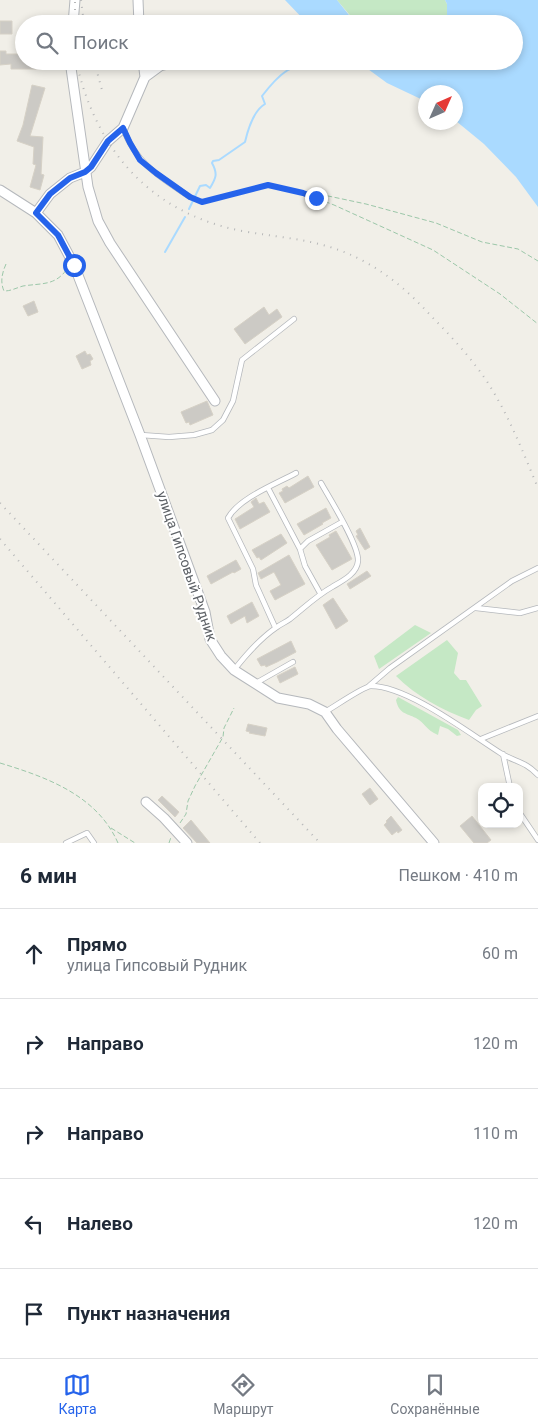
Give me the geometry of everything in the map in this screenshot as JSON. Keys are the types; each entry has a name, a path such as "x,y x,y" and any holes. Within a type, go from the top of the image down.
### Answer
{"street":[{"path":"74,15 75,0"},
{"path":"138,0 139,15"},
{"path":"71,70 85,172 91,199 104,232 215,401"},
{"path":"144,70 145,77"},
{"path":"36,213 50,194 70,178 85,172 95,162 108,141 123,128 145,77 155,70"},
{"name":"улица Гипсовый Рудник","path":"0,190 36,213 58,235 71,258 140,435 205,612 210,639 221,656 234,670 255,684 278,698 309,704 325,712"},
{"path":"325,712 337,729 434,843"},
{"path":"146,802 186,843"},
{"path":"176,843 186,843"}],"lane":[{"path":"123,128 140,160 190,197"},
{"path":"140,435 170,437 194,435 212,430 223,420 233,401 242,360 294,319"},
{"path":"276,627 256,585 253,569 228,518 233,510 296,472"},
{"path":"234,670 276,627 289,619 320,593 347,578 355,571 358,564 358,554 321,483"},
{"path":"268,488 300,549 305,566 320,593"},
{"path":"300,549 308,541 342,522"},
{"path":"325,712 369,686 390,668 512,581 538,568"},
{"path":"475,608 520,613 538,608"},
{"path":"255,684 293,662"},
{"path":"369,686 392,689 418,702 504,754 529,765 538,774"},
{"path":"481,739 538,716"},
{"path":"504,754 509,783"},
{"path":"523,818 538,840"},
{"path":"66,843 87,833 94,843"}],"path":[{"path":"190,197 206,202 268,185 303,193 433,250 506,298 538,324"},
{"path":"303,193 314,193 366,204 436,223 482,242 518,249 538,260"},
{"path":"6,264 2,274 1,286 4,291 14,291 22,287 41,285 58,280 66,270 71,258"},
{"path":"169,843 174,830 185,817 188,800 195,786 224,737 224,728 234,708"},
{"path":"0,763 34,774 75,794 88,803 110,828 118,843"},
{"path":"110,828 135,843"}],"green space":[{"path":"337,0 445,0 447,4 447,15 350,15"},
{"path":"415,625 431,633 379,669 374,656"},
{"path":"447,640 458,653 454,673 460,680 466,680 482,706 476,710 469,720 430,702 396,676"},
{"path":"398,697 458,730 461,735 457,736 440,726 438,735 434,733 416,718 401,711 397,705 396,700"}],"water":[{"path":"285,0 337,0 349,15 299,15"},
{"path":"445,0 538,0 538,207 516,177 484,144 463,127 463,85 418,85 418,98 387,83 369,70 523,70 523,15 447,15"}],"building":[{"path":"0,21 12,21 12,34 0,34"},
{"path":"0,51 6,51 6,54 15,54 15,69 11,69 11,64 0,65"},
{"path":"32,85 45,88 30,136 43,137 41,174 44,175 40,190 30,187 36,165 33,164 34,147 17,141 23,125"},
{"path":"34,301 38,312 28,316 23,306"},
{"path":"264,307 269,315 277,309 282,317 245,344 234,329"},
{"path":"85,351 93,359 90,361 91,365 82,369 76,356"},
{"path":"207,401 213,415 190,425 189,422 186,423 181,412"},
{"path":"308,476 314,487 285,503 279,493 283,491 282,489 287,486 289,488"},
{"path":"256,498 259,504 264,502 270,512 240,529 235,519 254,507 251,502"},
{"path":"326,508 331,518 304,535 297,524"},
{"path":"360,528 370,547 365,550 356,536 358,535 356,531"},
{"path":"336,531 352,559 332,570 316,545"},
{"path":"281,534 287,543 261,560 259,557 257,558 252,550"},
{"path":"289,555 305,584 275,600 270,591 281,585 274,572 261,579 258,573"},
{"path":"236,560 241,569 211,584 207,576"},
{"path":"367,571 371,576 350,589 347,584"},
{"path":"333,598 348,621 336,629 323,605"},
{"path":"252,602 259,616 247,623 245,616 231,624 227,616"},
{"path":"291,641 296,652 266,667 265,665 261,666 257,659"},
{"path":"295,667 298,674 280,683 277,676"},
{"path":"248,724 267,728 265,736 246,731"},
{"path":"370,788 378,799 370,805 362,794"},
{"path":"162,796 179,812 175,817 158,800"},
{"path":"391,816 402,830 392,835 384,825"},
{"path":"472,816 478,824 478,828 482,828 491,840 487,843 474,843 460,826"},
{"path":"191,820 210,843 197,843 183,828"}],"waterway":[{"path":"189,209 200,186 206,185 210,188 214,181 216,173 213,161 219,160 245,142 254,116 265,104 262,96 287,70"},
{"path":"165,252 185,217"}],"railway":[{"path":"81,0 83,15"},
{"path":"75,2 75,15"},
{"path":"79,70 97,123 113,149 132,173 154,193 180,209 209,222 242,231 320,244 350,254 384,273 409,294 454,340 488,383 509,421 538,488"},
{"path":"96,70 102,90"},
{"path":"0,503 320,843"},
{"path":"0,539 260,843"}],"route":[{"path":"74,265 58,235 36,213 50,194 70,178 85,172 91,167 103,147 123,128 140,160 190,197 202,202 268,185 316,198"}]}
